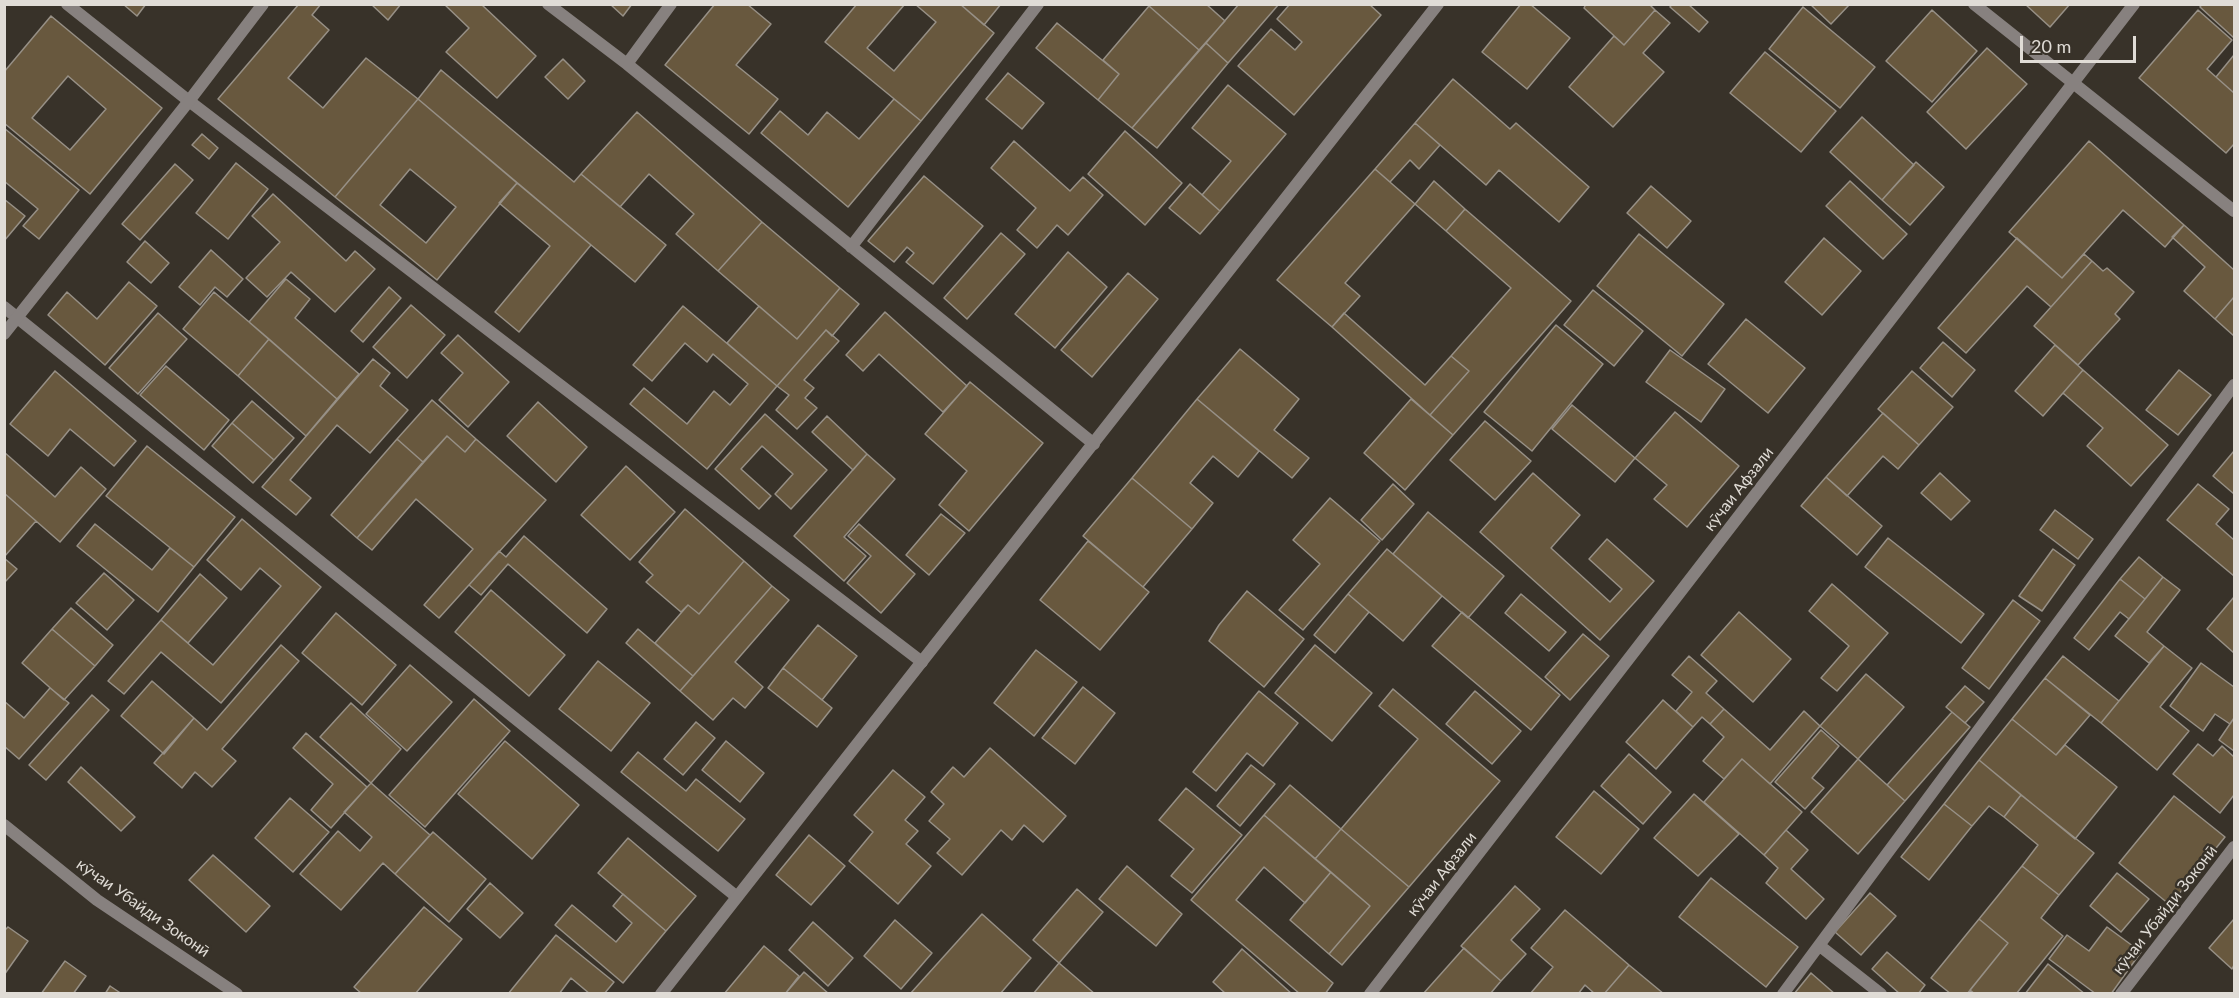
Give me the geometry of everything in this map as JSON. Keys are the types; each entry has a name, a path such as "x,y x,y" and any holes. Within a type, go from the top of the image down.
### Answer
{"street":[{"path":"67,4 189,101 922,662"},
{"path":"4,334 263,4"},
{"path":"548,4 627,64 1094,444"},
{"path":"627,64 671,4"},
{"path":"851,247 1038,4"},
{"path":"660,993 1438,4"},
{"path":"1974,4 2235,211"},
{"name":"кӯчаи Афзали","path":"1370,993 2134,4"},
{"path":"4,307 737,897"},
{"path":"1783,993 2235,385"},
{"name":"кӯчаи Убайди Зоконӣ","path":"4,825 97,900 237,993"},
{"name":"кӯчаи Убайди Зоконӣ","path":"2121,993 2235,847"},
{"path":"1820,945 1881,993"}],"building":[{"path":"123,4 146,4 137,16"},
{"path":"299,4 321,4 312,15 329,30 288,78 323,108 366,58 418,99 335,197 218,99"},
{"path":"371,4 401,4 388,20"},
{"path":"444,4 481,4 536,56 497,98 446,52 469,28"},
{"path":"610,4 632,4 623,16"},
{"path":"715,4 747,4 771,24 736,65 778,99 749,134 665,65"},
{"path":"857,4 905,4 867,48 894,71 936,22 915,4 960,4 994,33 921,121 825,42"},
{"path":"960,4 1001,4 984,25"},
{"path":"1150,4 1206,4 1225,21 1199,50 1149,6"},
{"path":"1239,4 1279,4 1228,63 1206,43"},
{"path":"1290,4 1369,4 1381,15 1294,115 1238,66 1271,29 1295,50 1302,42 1277,19"},
{"path":"1521,4 1530,4 1570,38 1527,89 1482,52"},
{"path":"1586,4 1649,4 1655,10 1624,45 1584,8"},
{"path":"1672,4 1688,4 1708,22 1699,32 1670,7"},
{"path":"1810,4 1850,4 1831,24"},
{"path":"2025,4 2070,4 2050,27"},
{"path":"2202,4 2234,4 2234,38 2200,7"},
{"path":"1149,6 1199,50 1132,128 1098,100 1119,74 1103,60"},
{"path":"1803,7 1875,67 1840,108 1769,49"},
{"path":"1655,10 1670,23 1643,53 1664,72 1613,127 1569,87 1614,36 1624,45"},
{"path":"1932,10 1977,51 1932,102 1886,61"},
{"path":"2198,10 2232,40 2207,69 2234,93 2234,144 2226,153 2139,78"},
{"path":"51,16 162,108 90,194 4,123 4,72","holes":["68,76 106,109 70,150 32,118"]},
{"path":"1057,23 1119,74 1098,100 1036,48"},
{"path":"1206,43 1228,63 1157,148 1132,128"},
{"path":"1987,48 2027,84 1966,149 1927,112"},
{"path":"1765,52 1836,111 1801,152 1730,93"},
{"path":"2234,55 2234,93 2216,77"},
{"path":"563,59 585,81 568,99 545,77"},
{"path":"441,70 574,182 581,174 666,245 635,282 418,99"},
{"path":"1008,73 1044,103 1022,129 986,99"},
{"path":"1453,79 1510,129 1516,123 1589,187 1559,222 1499,170 1486,185 1415,123"},
{"path":"1228,85 1286,134 1220,211 1202,195 1231,161 1192,128"},
{"path":"418,99 517,183 437,280 335,197","holes":["410,169 456,207 426,243 380,205"]},
{"path":"894,99 921,121 848,207 761,133 780,111 808,135 827,112 859,139"},
{"path":"637,112 762,222 718,271 676,234 694,214 649,174 620,207 581,174"},
{"path":"1862,117 1914,165 1882,200 1830,152"},
{"path":"1415,123 1440,145 1419,169 1410,160 1390,182 1375,169"},
{"path":"4,128 79,190 39,239 23,226 38,209 4,181"},
{"path":"1125,131 1182,183 1145,225 1088,174"},
{"path":"202,134 218,148 209,159 192,145"},
{"path":"1014,141 1070,191 1083,177 1103,195 1068,235 1057,225 1037,248 1017,230 1036,208 991,168"},
{"path":"2089,141 2184,225 2165,247 2123,210 2062,278 2009,232"},
{"path":"1916,162 1944,187 1910,225 1882,200"},
{"path":"236,163 268,189 228,239 196,213"},
{"path":"175,164 193,180 140,240 122,224"},
{"path":"1375,169 1415,204 1345,283 1360,296 1332,327 1277,280"},
{"path":"924,176 983,226 933,284 906,262 914,253 907,247 894,262 868,241"},
{"path":"1434,181 1465,209 1446,231 1415,204"},
{"path":"1850,181 1907,234 1883,259 1826,206"},
{"path":"517,183 591,245 519,332 495,312 550,246 499,203"},
{"path":"1190,184 1220,211 1200,234 1169,208"},
{"path":"1651,186 1691,221 1667,248 1627,213"},
{"path":"273,194 346,261 355,251 375,269 335,312 291,272 267,297 246,278 280,242 252,216"},
{"path":"4,199 25,216 4,241"},
{"path":"1465,209 1571,301 1453,435 1430,415 1469,371 1451,356 1511,288 1446,231"},
{"path":"762,222 840,288 797,339 718,271"},
{"path":"2184,225 2234,270 2234,297 2215,319 2184,291 2205,267 2172,237"},
{"path":"1001,233 1025,254 967,319 944,298"},
{"path":"1639,234 1724,304 1682,356 1597,286"},
{"path":"1824,238 1861,271 1822,315 1785,282"},
{"path":"2017,238 2062,278 2084,254 2092,261 2051,307 2027,286 1966,353 1938,328"},
{"path":"145,241 169,263 151,283 127,262"},
{"path":"211,250 243,279 227,297 215,287 200,305 179,287"},
{"path":"1068,252 1107,287 1055,348 1015,314"},
{"path":"2092,261 2103,271 2107,268 2134,292 2115,314 2120,319 2078,365 2034,326"},
{"path":"1128,273 1158,299 1092,377 1061,350"},
{"path":"286,279 310,299 295,318 359,374 337,399 249,322"},
{"path":"129,282 157,306 105,365 48,315 67,292 97,319"},
{"path":"389,287 401,298 363,342 351,331"},
{"path":"840,288 859,304 832,336 826,330 777,386 727,343 759,306 797,339"},
{"path":"1593,290 1643,331 1614,366 1564,325"},
{"path":"214,292 269,339 238,376 183,329"},
{"path":"2234,297 2234,336 2215,319"},
{"path":"411,305 445,335 407,378 373,347"},
{"path":"683,306 777,386 707,469 630,404 644,388 687,424 714,391 730,405 748,384 713,354 707,362 685,343 652,381 633,365"},
{"path":"885,312 967,386 943,412 879,354 863,371 846,355"},
{"path":"158,313 187,339 138,394 109,368"},
{"path":"1344,313 1425,385 1451,356 1469,371 1430,415 1332,327"},
{"path":"1746,319 1805,368 1768,413 1708,364"},
{"path":"1556,325 1603,364 1532,451 1484,412"},
{"path":"826,330 839,341 804,380 814,388 805,398 817,408 797,429 776,410 789,395 777,386"},
{"path":"458,335 509,382 468,427 439,400 463,373 441,353"},
{"path":"269,339 337,399 306,436 238,376"},
{"path":"1943,342 1975,370 1952,397 1920,368"},
{"path":"2055,345 2083,370 2043,416 2015,391"},
{"path":"1240,349 1299,399 1274,430 1309,458 1292,478 1197,399"},
{"path":"1670,350 1725,389 1701,422 1646,382"},
{"path":"373,359 390,373 380,386 408,410 370,453 337,425 290,480 311,498 296,515 262,487"},
{"path":"166,366 229,420 204,450 140,395"},
{"path":"2083,370 2168,445 2131,486 2087,446 2103,428 2063,393"},
{"path":"2179,370 2211,395 2178,435 2146,410"},
{"path":"55,371 136,441 114,466 70,429 48,456 10,424"},
{"path":"1912,371 1953,407 1919,445 1878,409"},
{"path":"970,382 1043,443 969,531 939,505 967,471 925,434"},
{"path":"1197,399 1259,451 1238,477 1213,456 1190,483 1213,503 1192,529 1132,478"},
{"path":"1411,399 1453,435 1405,490 1364,453"},
{"path":"432,400 476,439 465,452 447,436 423,462 397,439"},
{"path":"252,401 294,438 274,460 232,423"},
{"path":"538,402 587,447 556,482 507,436"},
{"path":"1572,405 1635,458 1615,482 1552,429"},
{"path":"1675,412 1739,466 1687,527 1654,499 1667,485 1635,458"},
{"path":"1883,413 1919,445 1898,469 1883,456 1847,496 1826,477"},
{"path":"765,414 827,470 791,509 775,494 793,474 762,446 741,469 771,496 759,509 715,469"},
{"path":"827,416 867,454 853,470 812,432"},
{"path":"1485,421 1531,461 1495,500 1450,460"},
{"path":"232,423 274,460 253,483 212,446"},
{"path":"447,436 465,452 476,439 546,500 439,618 424,605 473,549 416,499 372,550 357,538"},
{"path":"397,439 423,462 357,538 331,515"},
{"path":"147,446 235,517 194,567 106,496"},
{"path":"2234,451 2234,494 2213,476"},
{"path":"4,452 55,497 81,467 106,489 60,542 4,493"},
{"path":"867,454 895,479 844,537 866,556 844,581 794,536"},
{"path":"626,466 675,512 630,560 581,515"},
{"path":"1533,473 1580,515 1551,548 1610,602 1622,589 1589,559 1607,539 1654,581 1600,640 1480,532"},
{"path":"1940,473 1970,501 1951,520 1921,493"},
{"path":"1826,477 1882,526 1857,555 1801,506"},
{"path":"1132,478 1192,529 1143,587 1083,536"},
{"path":"1393,484 1414,504 1382,540 1361,520"},
{"path":"2198,484 2229,509 2216,524 2234,540 2234,576 2167,520"},
{"path":"4,493 36,521 4,557"},
{"path":"1330,498 1380,541 1303,630 1279,610 1320,564 1293,540"},
{"path":"685,509 744,561 699,614 688,605 681,612 646,582 653,575 639,562"},
{"path":"2055,510 2093,539 2078,559 2040,530"},
{"path":"1428,512 1504,576 1468,618 1393,554"},
{"path":"941,514 965,533 929,575 906,555"},
{"path":"242,519 321,587 221,703 161,652 124,694 108,681 161,620 213,665 281,586 260,568 241,590 207,560"},
{"path":"95,524 152,570 170,548 194,567 158,612 77,546"},
{"path":"859,524 915,574 881,613 847,583 871,556 848,536"},
{"path":"524,536 607,609 587,633 508,564 481,595 469,585 499,551 506,557"},
{"path":"1888,538 1984,614 1961,643 1865,567"},
{"path":"1088,541 1149,592 1100,650 1040,600"},
{"path":"1387,549 1442,596 1403,641 1348,594"},
{"path":"2053,549 2075,565 2042,611 2019,596"},
{"path":"2139,557 2163,577 2145,599 2120,579"},
{"path":"4,558 17,569 4,583"},
{"path":"744,561 772,586 693,676 655,643 688,605 699,614"},
{"path":"104,573 134,600 107,630 76,603"},
{"path":"200,574 227,598 188,643 161,620"},
{"path":"2163,577 2180,590 2147,632 2164,646 2149,663 2115,636"},
{"path":"2120,579 2145,599 2129,619 2120,612 2089,650 2074,638"},
{"path":"1832,584 1888,633 1837,691 1821,678 1849,646 1809,611"},
{"path":"772,586 789,600 735,662 763,687 745,708 733,698 713,720 680,691"},
{"path":"491,590 565,655 529,696 455,632"},
{"path":"1247,591 1304,639 1264,687 1209,641"},
{"path":"1348,594 1369,612 1335,653 1314,635"},
{"path":"1521,594 1566,632 1549,651 1505,613"},
{"path":"2234,597 2234,653 2207,629"},
{"path":"2013,600 2040,621 1989,689 1962,668"},
{"path":"71,608 113,645 95,666 52,629"},
{"path":"1462,612 1560,695 1531,730 1432,646"},
{"path":"1739,612 1791,659 1753,702 1701,655"},
{"path":"336,613 396,665 362,705 302,653"},
{"path":"818,625 857,656 822,700 783,668"},
{"path":"52,629 95,666 64,700 22,663"},
{"path":"638,629 693,676 680,691 626,643"},
{"path":"1583,634 1609,656 1570,700 1545,677"},
{"path":"281,645 299,661 222,749 236,761 212,787 195,772 182,788 154,763 194,718 207,730"},
{"path":"1315,645 1372,693 1332,741 1275,693"},
{"path":"2164,646 2192,668 2160,707 2189,731 2157,770 2101,723"},
{"path":"1036,650 1077,682 1034,736 994,703"},
{"path":"1689,656 1717,681 1706,693 1724,709 1710,724 1702,717 1693,727 1676,711 1692,692 1672,675"},
{"path":"2063,656 2119,701 2101,723 2045,678"},
{"path":"598,661 650,703 611,751 559,709"},
{"path":"2201,663 2234,687 2234,718 2230,724 2215,714 2203,731 2170,706"},
{"path":"410,665 452,702 407,751 366,714"},
{"path":"783,668 832,708 817,727 768,688"},
{"path":"1866,674 1904,707 1858,759 1820,726"},
{"path":"2045,678 2090,715 2056,755 2012,719"},
{"path":"152,681 194,718 164,754 121,716"},
{"path":"1965,686 1984,702 1965,723 1946,707"},
{"path":"1083,687 1115,713 1075,764 1042,738"},
{"path":"50,688 69,703 19,759 4,746 4,701 24,718"},
{"path":"1393,689 1500,781 1409,887 1341,829 1418,739 1379,706"},
{"path":"1259,691 1298,723 1263,766 1247,753 1216,791 1193,772"},
{"path":"1475,691 1521,731 1492,764 1446,724"},
{"path":"92,695 109,710 46,780 29,765"},
{"path":"474,699 510,731 425,827 389,795"},
{"path":"1663,700 1693,727 1656,769 1626,742"},
{"path":"351,703 401,749 371,783 320,737"},
{"path":"1724,709 1770,750 1804,711 1820,726 1770,784 1742,759 1724,779 1703,761 1724,737 1710,724"},
{"path":"1952,712 1970,727 1905,801 1887,785"},
{"path":"2234,718 2234,751 2219,740"},
{"path":"2012,719 2056,755 2065,745 2117,787 2075,839 1979,760"},
{"path":"696,722 715,738 683,775 664,759"},
{"path":"1821,730 1839,746 1812,778 1824,788 1805,809 1775,782"},
{"path":"306,733 367,787 331,828 311,810 333,784 293,748"},
{"path":"505,741 579,805 532,859 458,794"},
{"path":"726,741 764,773 740,802 702,770"},
{"path":"2198,744 2213,756 2222,746 2234,757 2234,795 2220,813 2173,774"},
{"path":"990,748 1066,816 1043,842 1024,825 1012,840 1001,830 962,875 937,853 950,839 929,821 944,804 931,792 953,767 964,777"},
{"path":"638,752 686,791 696,779 745,819 718,851 621,772"},
{"path":"1629,754 1671,792 1643,824 1601,786"},
{"path":"1742,759 1802,812 1764,855 1704,802"},
{"path":"1858,759 1905,801 1858,854 1811,812"},
{"path":"1979,760 2021,795 2004,817 1989,806 1972,826 1944,804"},
{"path":"1251,765 1275,784 1240,826 1217,806"},
{"path":"81,767 135,817 121,831 68,782"},
{"path":"893,770 925,797 905,820 918,831 906,844 931,866 898,904 849,861 873,832 854,815"},
{"path":"371,783 430,835 395,874 383,863 341,910 300,874 338,831 360,851 372,837 344,812"},
{"path":"1290,785 1341,829 1315,859 1264,815"},
{"path":"1186,788 1242,835 1192,893 1171,876 1194,849 1159,820"},
{"path":"1594,791 1639,829 1601,874 1556,837"},
{"path":"1694,794 1739,834 1698,876 1654,838"},
{"path":"2021,795 2094,853 2059,895 2022,866 2038,845 2004,817"},
{"path":"2174,796 2225,837 2170,905 2119,863"},
{"path":"290,798 329,832 293,872 255,838"},
{"path":"1944,804 1972,826 1929,880 1901,857"},
{"path":"1264,815 1331,872 1305,903 1264,867 1236,900 1333,983 1325,994 1300,994 1191,900"},
{"path":"1341,829 1409,887 1342,965 1329,954 1370,906 1315,859"},
{"path":"1786,830 1808,850 1791,869 1824,899 1806,919 1766,883 1778,868 1764,855"},
{"path":"433,832 486,879 449,922 395,874"},
{"path":"809,835 845,866 811,905 776,875"},
{"path":"628,838 696,896 666,931 598,873"},
{"path":"213,855 270,906 246,932 189,880"},
{"path":"1127,866 1182,914 1156,946 1099,899"},
{"path":"2022,866 2059,895 2041,918 2063,936 2016,994 1975,994 1970,990 2008,943 1979,919"},
{"path":"1331,872 1370,906 1329,954 1290,920"},
{"path":"2117,873 2149,899 2121,932 2090,906"},
{"path":"1711,878 1798,947 1766,987 1679,917"},
{"path":"490,883 523,913 500,938 467,909"},
{"path":"1515,886 1540,909 1511,940 1526,954 1501,981 1461,946"},
{"path":"1077,889 1103,912 1059,963 1033,940"},
{"path":"1870,893 1896,916 1861,955 1835,932"},
{"path":"623,894 666,931 623,983 555,925 572,905 616,942 632,923 613,906"},
{"path":"424,907 462,939 415,994 362,994 354,987"},
{"path":"1565,910 1629,965 1604,994 1595,994 1585,985 1578,994 1530,994 1553,967 1531,948"},
{"path":"982,914 1031,958 1000,994 910,994"},
{"path":"1979,919 2008,943 1967,994 1951,994 1931,978"},
{"path":"2234,919 2234,965 2232,969 2209,948"},
{"path":"895,920 932,953 901,989 864,956"},
{"path":"813,922 853,958 828,986 789,950"},
{"path":"8,927 28,941 4,975 4,931"},
{"path":"2107,927 2141,952 2111,994 2096,994 2049,959 2067,935 2089,951"},
{"path":"556,935 614,982 604,994 590,994 571,978 559,994 508,994"},
{"path":"764,946 799,976 785,994 724,994"},
{"path":"1464,948 1501,981 1490,994 1423,994"},
{"path":"1242,949 1292,994 1226,994 1213,982"},
{"path":"1887,952 1925,985 1918,994 1900,994 1872,969"},
{"path":"65,961 86,976 73,994 41,994"},
{"path":"1059,963 1095,994 1033,994"},
{"path":"2048,964 2085,994 2025,994"},
{"path":"1629,965 1664,994 1604,994"},
{"path":"804,972 829,994 785,994"},
{"path":"1811,973 1835,994 1794,994"},
{"path":"110,986 122,994 105,994"}]}
